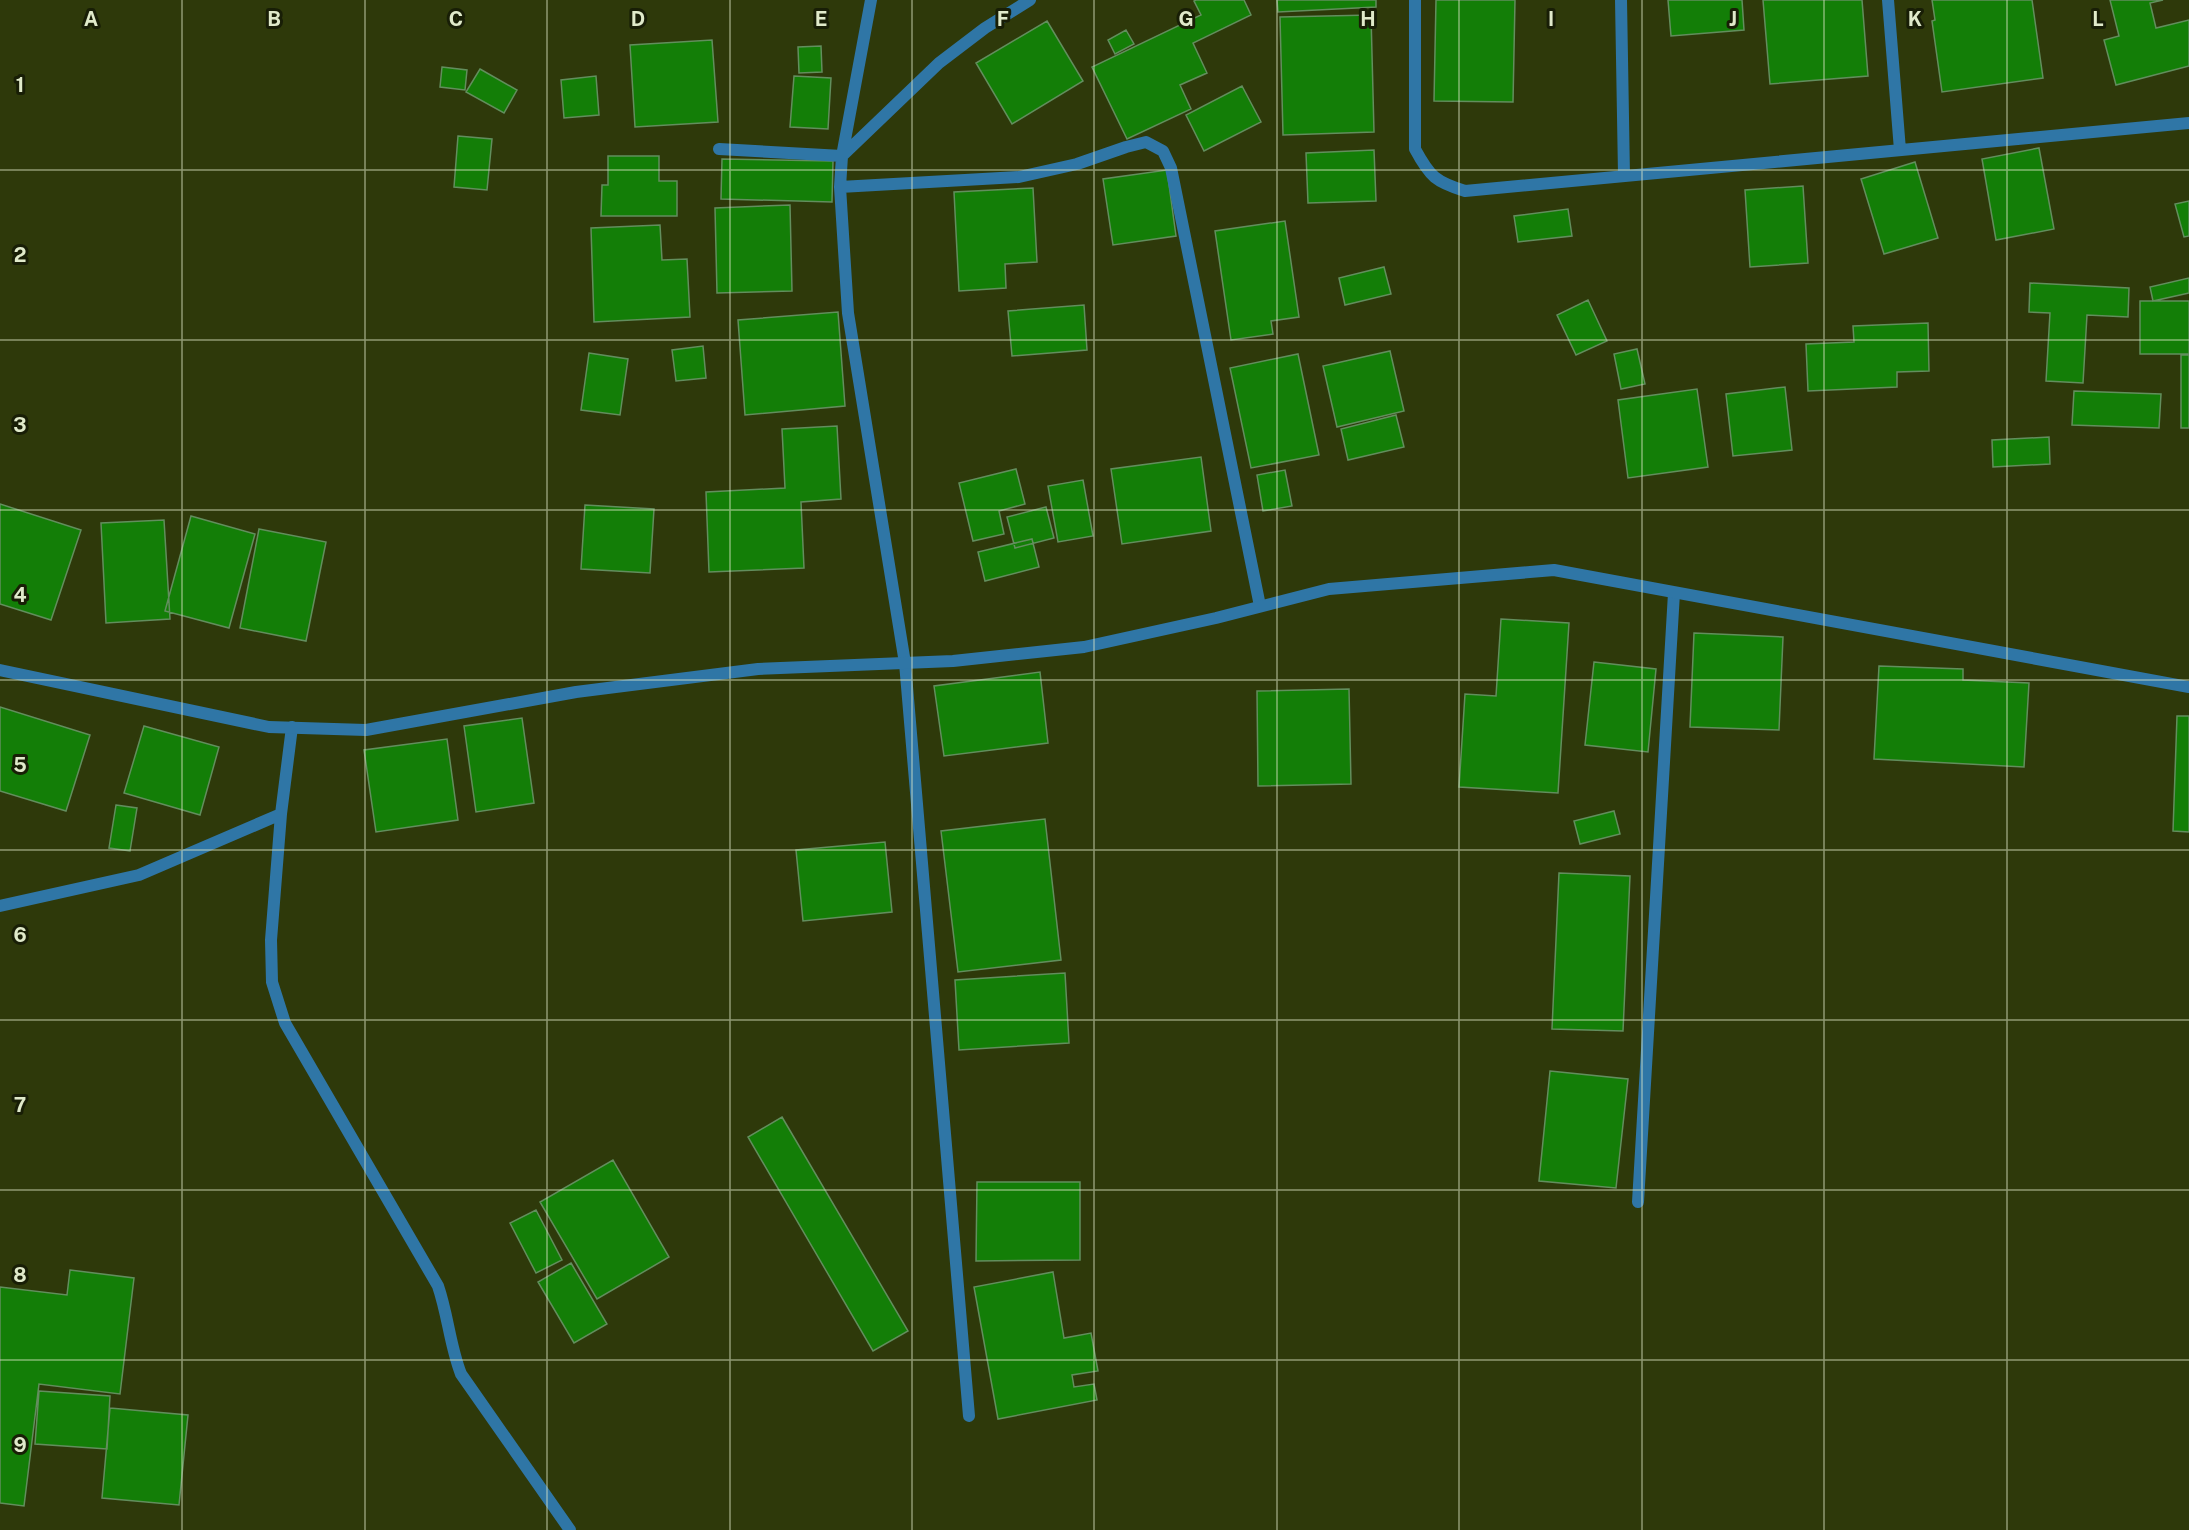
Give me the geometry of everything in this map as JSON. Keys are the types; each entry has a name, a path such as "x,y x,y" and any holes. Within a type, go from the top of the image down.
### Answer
{"street":[{"path":"871,0 842,156 840,187 848,313 905,663 969,1416"},
{"path":"719,149 842,156 939,63 986,28 1030,0"},
{"path":"1414,0 1415,149 1426,170 1443,184 1465,191 2189,123"},
{"path":"1621,0 1624,175"},
{"path":"1888,0 1900,150"},
{"path":"840,187 1019,177 1077,164 1146,142 1163,151 1171,168 1260,606"},
{"path":"0,670 269,727 366,730 576,692 758,669 953,661 1084,647 1329,588 1554,570 2189,687"},
{"path":"1638,1202 1674,593"},
{"path":"292,728 281,814 271,940 272,982 285,1023 438,1286 445,1307 453,1354 461,1374 570,1530"},
{"path":"0,906 139,875 281,814"}],"building":[{"path":"1244,0 1251,15 1193,43 1207,73 1180,85 1191,109 1127,139 1092,67 1201,15 1194,1"},
{"path":"1277,0 1376,0 1376,7 1278,12"},
{"path":"1436,0 1515,0 1513,102 1434,101"},
{"path":"1668,0 1742,0 1744,30 1671,36"},
{"path":"1763,0 1862,0 1868,76 1770,84"},
{"path":"1932,0 2032,0 2043,78 1942,92 1932,21 1935,20"},
{"path":"2110,0 2163,0 2150,3 2156,28 2189,20 2189,66 2116,85 2104,40 2119,36"},
{"path":"1371,15 1374,132 1283,135 1280,17"},
{"path":"1047,21 1083,81 1012,124 976,63"},
{"path":"1126,30 1134,44 1115,54 1108,40"},
{"path":"712,40 718,122 635,127 630,45"},
{"path":"821,46 822,72 799,73 798,47"},
{"path":"442,67 467,70 465,90 440,87"},
{"path":"480,69 517,90 504,113 466,92"},
{"path":"596,76 599,115 564,118 561,80"},
{"path":"794,76 831,78 828,129 790,127"},
{"path":"1242,86 1261,122 1204,151 1186,115"},
{"path":"458,136 492,139 487,190 454,187"},
{"path":"2039,148 2054,229 1996,240 1982,159"},
{"path":"1374,150 1376,201 1308,203 1306,153"},
{"path":"608,156 659,156 659,181 677,181 677,216 601,216 602,185 608,185"},
{"path":"722,159 833,161 832,202 721,199"},
{"path":"1915,162 1938,238 1884,254 1861,179"},
{"path":"1167,170 1176,236 1113,245 1103,179"},
{"path":"1803,186 1808,263 1750,267 1745,190"},
{"path":"1033,188 1037,262 1005,264 1006,288 959,291 954,192"},
{"path":"2189,201 2189,236 2184,237 2175,204"},
{"path":"790,205 792,291 717,293 715,208"},
{"path":"1568,209 1572,236 1518,242 1514,216"},
{"path":"1285,221 1299,317 1271,321 1273,334 1231,340 1215,231"},
{"path":"660,225 662,260 687,259 690,317 594,322 591,228"},
{"path":"1384,267 1391,294 1345,305 1339,278"},
{"path":"2189,278 2189,293 2153,301 2150,287"},
{"path":"2030,283 2129,288 2128,317 2087,315 2083,383 2046,381 2050,313 2029,312"},
{"path":"1588,300 1607,341 1576,355 1557,315"},
{"path":"2140,301 2189,301 2189,354 2140,354"},
{"path":"1084,305 1087,350 1012,356 1008,311"},
{"path":"838,312 845,406 745,415 738,320"},
{"path":"1928,323 1929,371 1897,372 1897,387 1808,391 1806,344 1854,342 1853,326"},
{"path":"703,346 706,378 676,381 672,350"},
{"path":"1637,349 1645,384 1621,389 1614,354"},
{"path":"1390,351 1404,411 1337,427 1323,366"},
{"path":"589,353 628,359 620,415 581,410"},
{"path":"1298,354 1319,455 1251,468 1230,368"},
{"path":"2181,355 2189,355 2189,428 2181,428"},
{"path":"1785,387 1792,450 1733,456 1726,394"},
{"path":"1697,389 1708,467 1628,478 1618,400"},
{"path":"2074,391 2161,394 2159,428 2072,425"},
{"path":"1396,415 1404,447 1348,460 1341,429"},
{"path":"837,426 841,499 801,502 804,568 709,572 706,492 785,488 782,429"},
{"path":"2049,437 2050,464 1993,467 1992,440"},
{"path":"1201,457 1211,531 1122,544 1111,469"},
{"path":"1016,469 1025,504 999,511 1004,534 973,541 959,483"},
{"path":"1285,470 1292,506 1263,511 1257,475"},
{"path":"1083,480 1093,536 1058,542 1048,486"},
{"path":"0,504 81,530 51,620 0,604"},
{"path":"585,505 654,509 650,573 581,569"},
{"path":"1046,507 1054,538 1015,548 1007,517"},
{"path":"191,516 255,534 229,628 165,611"},
{"path":"164,520 170,619 106,623 101,523"},
{"path":"259,529 326,542 306,641 240,628"},
{"path":"1032,539 1039,567 985,581 978,552"},
{"path":"1501,619 1569,623 1558,793 1459,787 1465,694 1496,696"},
{"path":"1694,633 1783,637 1779,730 1690,727"},
{"path":"1594,662 1656,669 1648,752 1585,745"},
{"path":"1879,666 1963,669 1963,680 2029,683 2024,767 1874,759"},
{"path":"1040,672 1048,743 944,756 934,686"},
{"path":"1349,689 1351,784 1258,786 1257,691"},
{"path":"0,707 90,735 66,811 0,791"},
{"path":"2177,716 2189,716 2189,832 2173,831"},
{"path":"522,718 534,803 476,812 464,726"},
{"path":"144,726 219,747 200,815 124,793"},
{"path":"447,739 458,820 376,832 364,750"},
{"path":"116,805 137,808 130,851 109,848"},
{"path":"1614,811 1620,834 1580,844 1574,821"},
{"path":"1045,819 1061,960 958,972 941,831"},
{"path":"885,842 892,912 803,921 796,850"},
{"path":"1559,873 1630,876 1623,1031 1552,1029"},
{"path":"1065,973 1069,1043 959,1050 955,980"},
{"path":"1550,1071 1628,1079 1616,1188 1539,1181"},
{"path":"782,1117 908,1331 873,1351 748,1137"},
{"path":"613,1160 669,1257 597,1299 540,1202"},
{"path":"977,1182 1080,1182 1080,1260 976,1261"},
{"path":"536,1210 562,1260 536,1273 510,1223"},
{"path":"571,1263 607,1324 574,1343 538,1282"},
{"path":"70,1270 134,1278 120,1394 39,1384 24,1506 0,1503 0,1287 67,1295"},
{"path":"1053,1272 1064,1338 1091,1333 1098,1371 1072,1375 1074,1387 1094,1384 1097,1400 998,1419 974,1287"},
{"path":"39,1391 110,1396 107,1449 35,1444"},
{"path":"110,1408 188,1415 179,1505 102,1498"}]}
